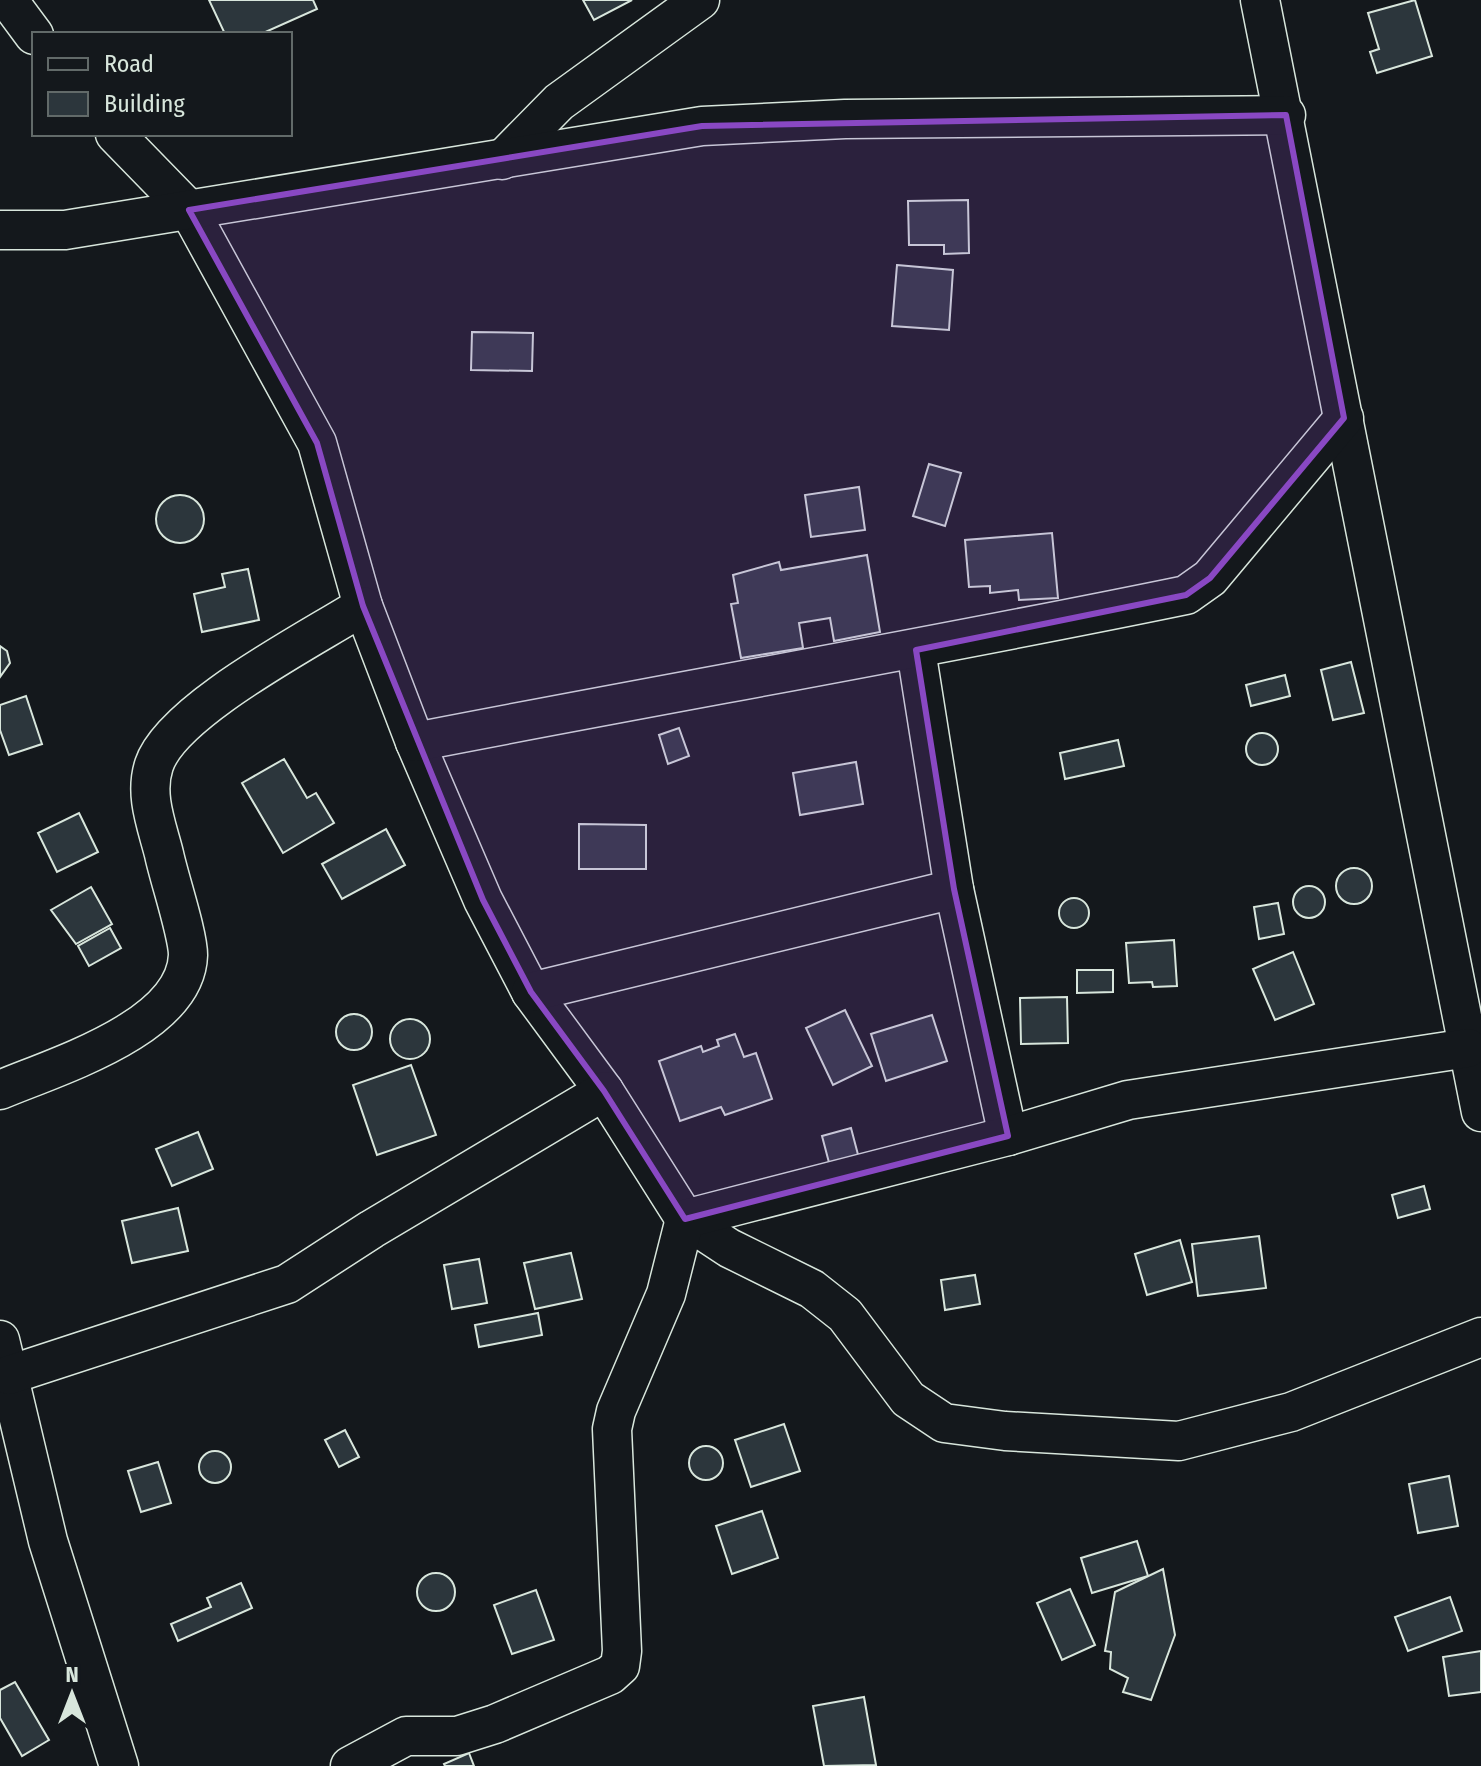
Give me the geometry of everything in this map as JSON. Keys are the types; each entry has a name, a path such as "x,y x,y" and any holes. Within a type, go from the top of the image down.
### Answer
{"street":[{"path":"8,0 32,32"},
{"path":"502,160 559,102 700,0"},
{"path":"1260,0 1286,115 1481,1112"},
{"path":"0,230 65,230 702,126 845,119 1286,115"},
{"path":"117,136 189,210 317,443 363,606 415,742 483,900 531,992 604,1091 685,1219 729,1248 812,1289 834,1306 845,1315 908,1399 944,1423 1005,1431 1179,1441 1291,1412 1481,1337"},
{"path":"0,257 65,230"},
{"path":"415,742 693,687 916,650 1186,595 1210,578 1344,418"},
{"path":"0,1090 130,1034 167,1002 188,955 150,796 154,765 170,739 210,702 363,606"},
{"path":"916,650 954,889 1008,1136"},
{"path":"531,992 954,889"},
{"path":"685,1219 1008,1136 1128,1100 1468,1048"},
{"path":"119,1766 48,1541 4,1358 287,1284 372,1229 604,1091"},
{"path":"350,1766 406,1736 457,1736 495,1724 610,1675 620,1666 622,1651 612,1429 616,1411 666,1294 685,1219"}],"highlighted area":[{"path":"1286,115 1344,418 1210,578 1186,595 916,650 954,889 1008,1136 685,1219 604,1091 531,992 483,900 363,606 317,443 189,210 702,126"}],"building":[{"path":"209,0 313,0 317,9 265,32 224,32"},
{"path":"583,0 632,0 594,20"},
{"path":"1415,0 1432,56 1377,73 1370,52 1379,49 1368,13"},
{"path":"968,200 969,253 944,254 944,245 909,245 908,201"},
{"path":"897,265 953,270 949,330 892,326"},
{"path":"472,332 533,333 532,371 471,370"},
{"path":"929,464 961,473 945,526 913,516"},
{"path":"859,487 865,530 811,537 805,495"},
{"path":"180,495 197,502 204,519 197,536 180,543 163,536 156,519 163,502"},
{"path":"1052,533 1058,598 1019,600 1018,590 990,593 990,586 969,587 965,540"},
{"path":"867,555 880,632 834,641 830,618 799,623 803,648 741,658 731,604 738,603 733,575 779,562 781,570"},
{"path":"248,569 259,620 202,632 194,594 225,587 222,574"},
{"path":"0,646 7,651 10,663 0,677"},
{"path":"1351,662 1364,713 1333,720 1321,670"},
{"path":"1285,675 1290,696 1251,706 1246,685"},
{"path":"26,696 42,744 9,755 0,730 0,705"},
{"path":"679,728 689,756 668,764 659,735"},
{"path":"1262,733 1274,737 1278,749 1274,761 1262,765 1250,761 1246,749 1250,737"},
{"path":"1118,740 1124,766 1065,779 1060,753"},
{"path":"284,759 307,798 316,793 334,823 283,853 242,783"},
{"path":"856,762 863,804 800,815 793,773"},
{"path":"79,813 98,852 57,872 38,833"},
{"path":"579,824 646,825 646,869 579,869"},
{"path":"386,829 405,865 342,899 322,864"},
{"path":"1354,868 1366,874 1372,886 1366,898 1354,904 1342,898 1336,886 1342,874"},
{"path":"1309,886 1320,891 1325,902 1320,913 1309,918 1298,913 1293,902 1298,891"},
{"path":"91,887 112,924 76,944 51,910"},
{"path":"1074,898 1080,899 1088,907 1088,919 1080,927 1074,928 1068,927 1060,919 1059,913 1060,907 1068,899"},
{"path":"1278,903 1284,934 1259,939 1254,907"},
{"path":"110,928 121,948 89,966 78,946"},
{"path":"1174,940 1177,986 1153,987 1152,982 1129,983 1126,943"},
{"path":"1293,952 1314,1004 1275,1020 1253,969"},
{"path":"1077,970 1113,970 1113,992 1077,993"},
{"path":"1067,997 1068,1043 1021,1044 1020,998"},
{"path":"845,1010 872,1066 833,1085 806,1028"},
{"path":"354,1014 366,1020 372,1032 366,1044 354,1050 342,1044 336,1032 342,1020"},
{"path":"932,1015 947,1061 886,1081 871,1034"},
{"path":"410,1019 424,1025 430,1039 424,1053 410,1059 396,1053 390,1039 396,1025"},
{"path":"735,1034 744,1057 756,1053 772,1099 725,1115 721,1107 680,1121 659,1061 701,1046 703,1052 719,1046 717,1040"},
{"path":"411,1065 436,1135 377,1155 353,1085"},
{"path":"851,1128 861,1166 832,1174 822,1136"},
{"path":"198,1132 213,1169 172,1186 156,1149"},
{"path":"1424,1186 1430,1209 1398,1218 1392,1195"},
{"path":"178,1208 188,1251 132,1263 122,1221"},
{"path":"1259,1236 1266,1288 1198,1296 1192,1244"},
{"path":"1180,1240 1192,1282 1147,1295 1135,1254"},
{"path":"571,1253 582,1299 535,1309 524,1263"},
{"path":"479,1259 487,1303 452,1309 444,1265"},
{"path":"975,1275 980,1304 945,1310 941,1280"},
{"path":"538,1313 542,1335 479,1347 475,1325"},
{"path":"784,1424 800,1471 751,1487 735,1440"},
{"path":"345,1430 359,1457 339,1467 325,1440"},
{"path":"706,1446 718,1451 723,1463 718,1475 706,1480 694,1475 689,1463 694,1451"},
{"path":"215,1451 226,1456 231,1467 226,1478 215,1483 204,1478 199,1467 204,1456"},
{"path":"158,1462 171,1503 141,1512 128,1471"},
{"path":"1449,1476 1458,1526 1418,1533 1409,1484"},
{"path":"762,1511 778,1558 732,1574 716,1526"},
{"path":"1137,1541 1148,1576 1092,1593 1081,1558"},
{"path":"1163,1569 1175,1635 1151,1700 1123,1692 1128,1678 1110,1669 1111,1652 1105,1651 1115,1592"},
{"path":"436,1573 449,1579 455,1592 449,1605 436,1611 423,1605 417,1592 423,1579"},
{"path":"241,1583 252,1608 178,1641 171,1624 211,1607 207,1598"},
{"path":"1070,1589 1095,1645 1062,1660 1037,1603"},
{"path":"536,1590 554,1640 512,1654 494,1605"},
{"path":"1450,1597 1462,1631 1408,1651 1395,1617"},
{"path":"1481,1651 1481,1692 1449,1696 1443,1657"},
{"path":"15,1682 49,1740 22,1756 0,1718 0,1690"},
{"path":"864,1697 876,1765 824,1766 813,1706"},
{"path":"469,1753 474,1766 444,1764"}]}
